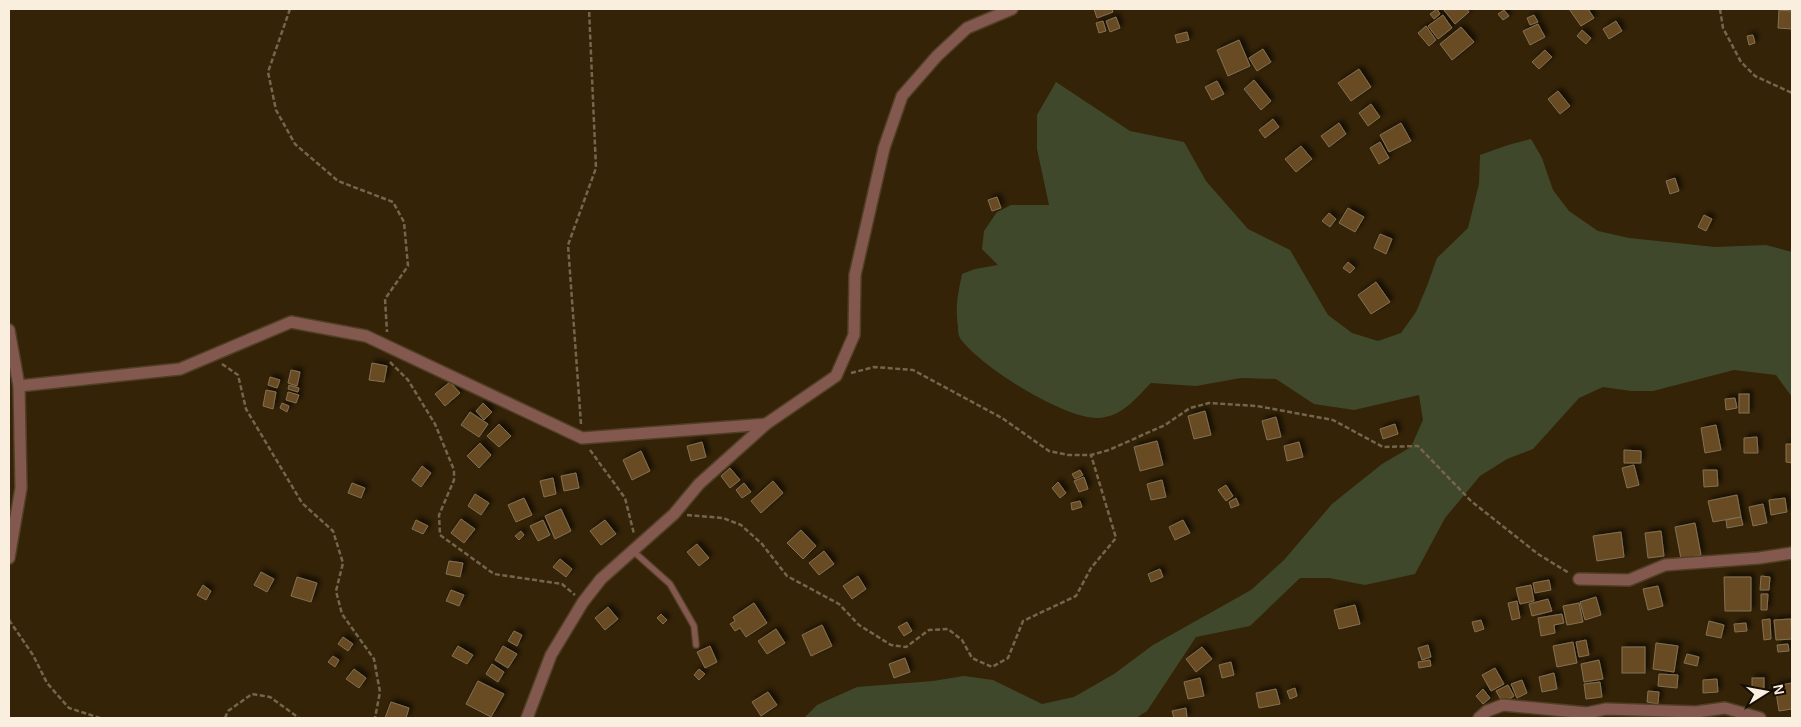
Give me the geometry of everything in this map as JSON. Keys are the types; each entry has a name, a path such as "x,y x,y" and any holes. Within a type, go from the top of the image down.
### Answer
{"street":[{"path":"527,718 551,655 583,602 601,579 674,514 699,484 766,424 836,376 854,335 855,275 884,148 902,96 937,56 967,28 1012,9"},
{"path":"19,386 180,369 291,322 366,336 582,438 766,424"},
{"path":"9,330 19,386 21,488 9,558"},
{"path":"1579,579 1629,580 1665,566 1759,558 1792,553"},
{"path":"1478,718 1487,711 1503,705 1587,712 1606,709 1696,712 1725,708 1760,718"}],"lane":[{"path":"633,551 670,584 694,626 696,645"}],"path":[{"path":"290,9 268,72 276,110 295,144 323,169 338,181 393,202 404,222 408,266 385,299 388,359 408,380 435,424 454,470 454,480 439,515 440,534 494,574 562,584 583,602"},
{"path":"589,9 596,168 568,245 582,438 626,498 634,535 633,551"},
{"path":"1720,9 1723,28 1742,62 1755,76 1792,93"},
{"path":"210,356 238,375 246,409 302,503 333,531 343,563 336,591 342,614 374,659 380,692 375,718"},
{"path":"836,376 874,367 913,370 1002,418 1049,450 1068,455 1091,455 1110,450 1165,424 1190,408 1209,403 1257,406 1333,420 1383,447 1418,446 1471,501 1538,554 1579,579"},
{"path":"674,514 723,518 741,525 762,544 786,576 839,604 859,625 891,646 906,647 929,630 948,629 962,640 972,658 992,667 1008,658 1023,621 1076,596 1091,568 1116,538 1091,455"},
{"path":"9,620 33,656 47,683 69,708 100,718"},
{"path":"225,718 228,711 252,694 270,697 299,718"}],"green space":[{"path":"1056,82 1130,131 1184,142 1206,181 1248,229 1290,250 1328,315 1352,333 1378,341 1401,333 1416,312 1437,258 1468,228 1479,184 1480,155 1531,139 1542,158 1553,190 1569,211 1598,231 1629,238 1715,247 1766,245 1792,252 1792,397 1776,375 1734,370 1653,391 1631,391 1603,387 1579,398 1533,449 1507,459 1480,476 1445,518 1415,574 1365,585 1329,578 1300,578 1250,626 1196,637 1147,711 1136,718 804,718 817,705 857,687 933,681 964,676 993,680 1042,704 1074,697 1114,674 1153,645 1251,590 1284,560 1332,504 1382,464 1411,447 1423,420 1419,395 1354,410 1314,404 1276,379 1241,378 1196,386 1151,383 1134,401 1115,414 1099,418 1084,416 1045,401 1024,389 1003,376 970,349 959,335 957,300 962,274 975,269 998,265 982,249 984,231 997,212 1011,205 1049,205 1037,149 1037,115"}],"building":[{"path":"1094,9 1112,9 1113,12 1097,18"},
{"path":"1437,9 1440,14 1434,19 1430,14"},
{"path":"1467,9 1469,12 1455,24 1444,10"},
{"path":"1569,9 1588,9 1594,18 1581,26"},
{"path":"1504,10 1509,16 1503,20 1498,14"},
{"path":"1779,10 1792,11 1792,29 1778,28"},
{"path":"1443,15 1452,28 1438,39 1428,26"},
{"path":"1534,15 1538,22 1530,25 1527,18"},
{"path":"1116,17 1120,28 1110,32 1106,21"},
{"path":"1103,21 1106,31 1099,33 1096,23"},
{"path":"1616,21 1622,31 1609,39 1603,29"},
{"path":"1538,24 1545,37 1530,45 1523,31"},
{"path":"1426,26 1436,40 1429,46 1418,33"},
{"path":"1461,27 1474,42 1452,60 1440,44"},
{"path":"1582,30 1591,38 1586,44 1577,36"},
{"path":"1187,32 1189,40 1177,43 1175,35"},
{"path":"1753,35 1755,43 1749,45 1747,36"},
{"path":"1239,40 1250,66 1228,76 1217,50"},
{"path":"1263,49 1271,62 1257,71 1249,58"},
{"path":"1545,50 1552,57 1539,69 1532,62"},
{"path":"1359,69 1371,87 1351,101 1338,83"},
{"path":"1254,80 1271,101 1261,110 1244,89"},
{"path":"1217,81 1224,94 1212,100 1205,87"},
{"path":"1558,91 1570,106 1560,114 1548,99"},
{"path":"1371,104 1380,117 1368,126 1359,113"},
{"path":"1273,119 1279,127 1265,138 1259,130"},
{"path":"1339,123 1346,134 1329,147 1321,136"},
{"path":"1401,123 1411,141 1389,152 1380,135"},
{"path":"1380,142 1389,158 1379,164 1370,148"},
{"path":"1301,146 1312,159 1296,172 1285,159"},
{"path":"1675,178 1679,191 1670,194 1666,181"},
{"path":"997,197 1001,208 992,211 988,200"},
{"path":"1348,208 1364,217 1355,232 1339,223"},
{"path":"1329,213 1336,219 1330,227 1322,221"},
{"path":"1704,215 1712,219 1706,231 1698,227"},
{"path":"1380,234 1392,239 1386,254 1374,248"},
{"path":"1348,262 1355,268 1350,273 1343,268"},
{"path":"1376,282 1390,302 1371,314 1358,295"},
{"path":"372,363 387,366 384,382 369,380"},
{"path":"291,370 300,372 297,386 288,383"},
{"path":"270,377 280,380 277,388 268,385"},
{"path":"450,382 460,393 445,406 435,394"},
{"path":"289,385 299,388 298,392 288,389"},
{"path":"266,390 276,392 273,409 263,406"},
{"path":"288,392 299,395 296,403 286,400"},
{"path":"1739,394 1749,394 1749,413 1739,413"},
{"path":"1735,398 1737,408 1726,410 1725,399"},
{"path":"282,403 289,406 287,412 280,408"},
{"path":"483,403 492,412 484,420 476,411"},
{"path":"1205,411 1211,435 1194,439 1188,416"},
{"path":"470,412 488,424 479,437 461,425"},
{"path":"1276,417 1281,437 1267,440 1262,421"},
{"path":"499,424 511,436 499,447 487,436"},
{"path":"1395,424 1398,434 1383,439 1380,429"},
{"path":"1716,425 1721,450 1705,453 1701,428"},
{"path":"1757,437 1758,453 1744,453 1744,438"},
{"path":"1157,441 1163,465 1140,471 1134,447"},
{"path":"702,442 706,457 691,461 687,446"},
{"path":"1299,442 1303,457 1287,461 1284,446"},
{"path":"480,443 491,455 479,468 467,456"},
{"path":"1786,444 1792,444 1792,463 1786,462"},
{"path":"1624,450 1641,451 1641,463 1624,463"},
{"path":"641,451 650,471 632,480 623,460"},
{"path":"1634,465 1639,485 1627,488 1622,468"},
{"path":"422,466 431,473 421,487 412,480"},
{"path":"730,468 740,480 730,488 721,476"},
{"path":"1080,470 1083,475 1075,479 1072,474"},
{"path":"1703,470 1717,470 1718,486 1704,487"},
{"path":"576,473 579,488 564,491 561,476"},
{"path":"1084,477 1088,489 1079,492 1074,481"},
{"path":"553,478 556,494 544,497 540,481"},
{"path":"1162,480 1166,497 1151,500 1147,484"},
{"path":"773,481 783,493 761,513 751,501"},
{"path":"1058,482 1066,493 1060,498 1052,488"},
{"path":"352,483 365,488 361,498 348,493"},
{"path":"744,483 751,492 742,498 736,490"},
{"path":"1226,485 1233,496 1226,501 1218,490"},
{"path":"475,494 489,503 481,515 468,506"},
{"path":"1737,495 1741,517 1713,522 1708,501"},
{"path":"524,498 532,515 516,522 508,505"},
{"path":"1236,498 1239,505 1231,508 1229,502"},
{"path":"1785,498 1787,512 1771,515 1769,500"},
{"path":"1080,501 1082,507 1072,510 1071,503"},
{"path":"1763,504 1767,523 1753,526 1749,507"},
{"path":"561,509 571,531 555,539 545,516"},
{"path":"1741,517 1743,525 1727,528 1726,520"},
{"path":"461,519 475,529 464,543 451,533"},
{"path":"416,520 428,526 423,534 412,529"},
{"path":"543,520 550,535 538,541 530,526"},
{"path":"605,520 616,534 601,545 590,531"},
{"path":"1183,520 1190,533 1175,540 1169,527"},
{"path":"1695,523 1701,555 1681,559 1675,527"},
{"path":"801,530 816,546 803,559 787,543"},
{"path":"521,531 524,535 519,540 515,536"},
{"path":"1661,531 1664,556 1648,558 1645,533"},
{"path":"1621,532 1624,557 1597,561 1593,536"},
{"path":"697,544 709,558 699,566 687,552"},
{"path":"824,551 834,564 819,575 809,563"},
{"path":"560,559 572,569 566,577 553,567"},
{"path":"449,561 463,563 460,577 446,574"},
{"path":"1160,569 1163,577 1151,582 1148,574"},
{"path":"261,572 274,579 267,592 254,585"},
{"path":"858,576 866,589 852,599 843,586"},
{"path":"1761,576 1770,577 1769,590 1760,590"},
{"path":"297,577 317,583 311,602 291,596"},
{"path":"1724,577 1751,577 1751,611 1725,611"},
{"path":"1549,580 1551,590 1535,593 1533,583"},
{"path":"203,585 211,591 206,600 197,595"},
{"path":"1531,585 1534,601 1520,604 1516,588"},
{"path":"1658,586 1663,606 1648,610 1643,589"},
{"path":"451,590 464,595 459,606 446,601"},
{"path":"1761,594 1768,594 1767,610 1761,610"},
{"path":"1596,597 1601,615 1585,620 1580,602"},
{"path":"1548,599 1552,611 1532,616 1529,604"},
{"path":"1517,601 1520,618 1512,620 1508,603"},
{"path":"754,603 767,623 746,637 740,628 735,631 730,624 735,621 733,617"},
{"path":"1579,603 1583,622 1567,625 1563,606"},
{"path":"1355,605 1360,624 1339,629 1334,610"},
{"path":"608,607 618,619 605,630 595,618"},
{"path":"661,614 667,620 663,624 657,618"},
{"path":"1562,614 1564,623 1554,625 1555,633 1541,636 1538,618"},
{"path":"1770,619 1771,639 1764,640 1762,620"},
{"path":"1791,619 1792,639 1776,640 1774,620"},
{"path":"1481,620 1484,629 1475,632 1472,622"},
{"path":"1709,621 1724,625 1721,638 1706,635"},
{"path":"907,622 912,631 904,636 898,627"},
{"path":"1746,623 1747,631 1735,632 1734,624"},
{"path":"822,625 832,646 811,656 802,635"},
{"path":"776,629 785,643 767,654 758,641"},
{"path":"514,631 522,635 517,646 508,641"},
{"path":"343,637 353,644 348,651 338,644"},
{"path":"1586,640 1589,655 1579,657 1576,642"},
{"path":"1573,642 1577,663 1557,667 1553,646"},
{"path":"1656,643 1678,646 1674,672 1653,669"},
{"path":"1788,644 1789,651 1778,652 1777,645"},
{"path":"1428,645 1431,657 1422,660 1418,648"},
{"path":"458,646 473,655 467,664 452,656"},
{"path":"503,646 517,654 508,668 495,660"},
{"path":"710,646 717,662 705,668 697,652"},
{"path":"1202,647 1212,659 1196,672 1186,659"},
{"path":"1622,647 1645,647 1645,673 1622,673"},
{"path":"1687,654 1699,657 1697,666 1684,663"},
{"path":"333,656 339,660 335,667 328,662"},
{"path":"905,658 910,672 894,678 889,664"},
{"path":"1430,660 1431,666 1419,668 1418,662"},
{"path":"1599,660 1603,679 1584,682 1581,664"},
{"path":"1231,662 1234,675 1222,678 1219,665"},
{"path":"492,664 504,672 498,682 486,674"},
{"path":"1495,668 1504,684 1491,691 1482,675"},
{"path":"354,669 366,678 359,688 346,679"},
{"path":"699,669 705,674 699,680 694,675"},
{"path":"1554,673 1557,689 1542,692 1539,677"},
{"path":"1659,674 1678,675 1677,688 1658,686"},
{"path":"1200,678 1204,696 1188,699 1184,682"},
{"path":"1752,678 1764,678 1764,696 1752,696"},
{"path":"1717,679 1718,692 1703,693 1703,680"},
{"path":"1522,680 1527,693 1517,698 1511,684"},
{"path":"478,681 504,694 491,717 466,704"},
{"path":"1600,682 1602,697 1586,699 1584,684"},
{"path":"1792,683 1792,709 1779,711 1775,686"},
{"path":"1508,685 1514,696 1503,703 1496,691"},
{"path":"1295,688 1297,696 1290,699 1287,691"},
{"path":"1276,689 1280,704 1259,708 1256,693"},
{"path":"1483,689 1490,698 1483,704 1476,696"},
{"path":"1648,691 1659,692 1658,704 1647,702"},
{"path":"768,692 777,705 761,716 752,702"},
{"path":"391,702 409,708 406,718 385,718"},
{"path":"1186,708 1187,718 1174,718 1172,711"}]}
